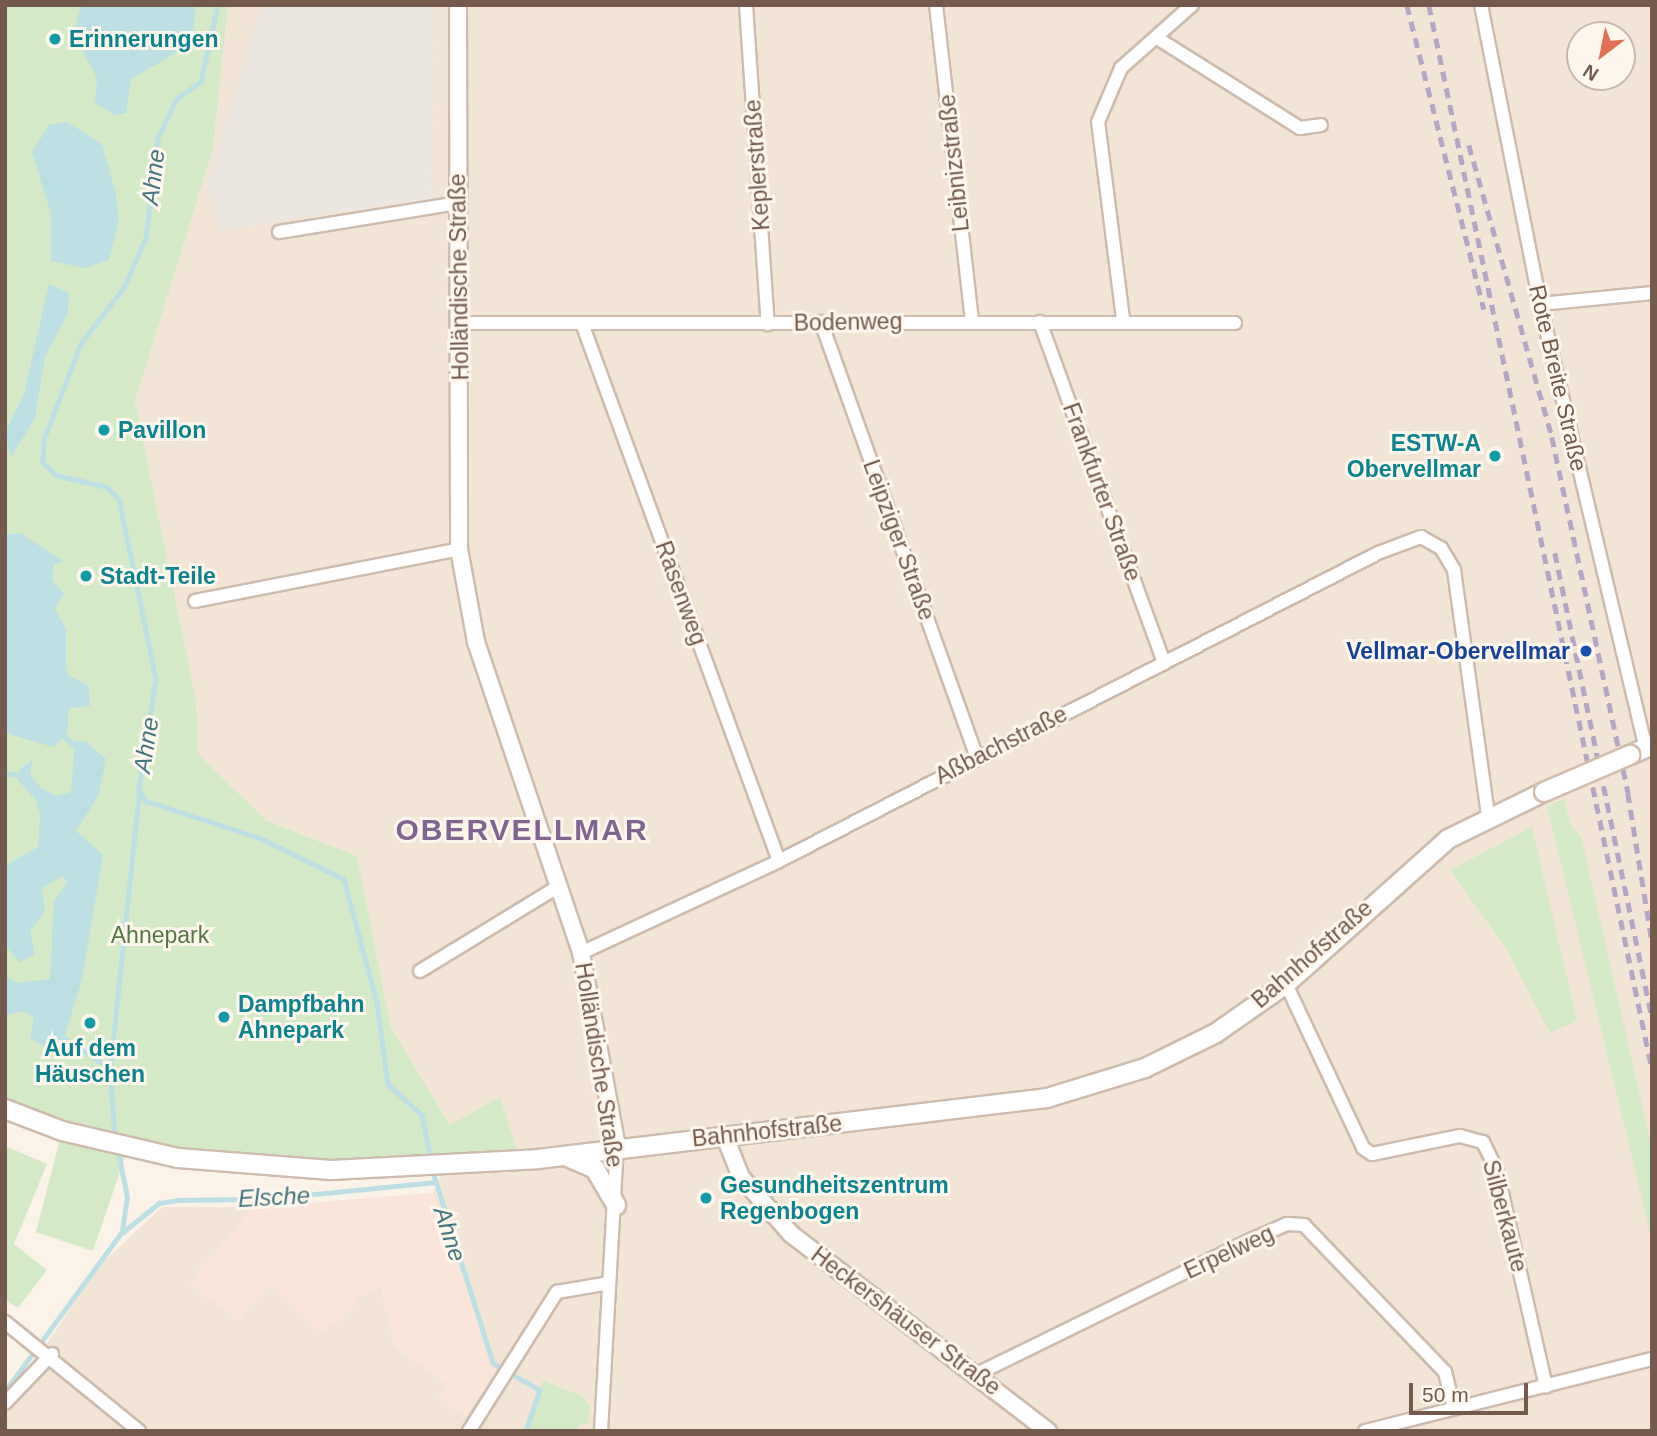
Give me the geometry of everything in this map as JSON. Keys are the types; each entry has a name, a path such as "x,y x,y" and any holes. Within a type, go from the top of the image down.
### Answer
{"main road":[{"name":"Bahnhofstraße","path":"5,1109 62,1131 127,1147 261,1169 450,1165 565,1156 1047,1098 1145,1069 1216,1033 1286,984 1399,876 1489,816 1643,749"},
{"path":"565,1156 594,1170 616,1205"}],"street":[{"name":"Holländische Straße","path":"458,5 459,549 475,642 581,953 617,1148 616,1205 601,1431"},
{"name":"Keplerstraße","path":"746,5 768,324"},
{"name":"Leibnizstraße","path":"936,5 972,321"},
{"path":"1123,319 1098,122 1121,68 1192,5"},
{"name":"Rote Breite Straße","path":"1481,5 1540,304 1643,749"},
{"path":"1157,38 1300,128 1321,125"},
{"path":"279,232 458,203"},
{"path":"1540,304 1652,293"},
{"name":"Bodenweg","path":"460,323 583,326 1123,319 1235,323"},
{"name":"Leipziger Straße","path":"821,322 977,758"},
{"name":"Frankfurter Straße","path":"1040,322 1164,663"},
{"name":"Rasenweg","path":"583,326 779,861"},
{"name":"Aßbachstraße","path":"581,953 779,861 1378,552 1421,537 1441,548 1454,570 1489,816"},
{"path":"195,601 459,549"},
{"path":"419,971 559,886"},
{"name":"Silberkaute","path":"1286,984 1363,1149 1372,1154 1460,1136 1483,1142 1497,1171 1546,1385"},
{"name":"Heckershäuser Straße","path":"724,1137 741,1177 791,1234 1048,1431"},
{"name":"Erpelweg","path":"977,1374 1253,1239 1287,1224 1304,1225 1444,1372 1454,1407"},
{"path":"469,1431 557,1292 609,1283"},
{"path":"5,1322 52,1354 139,1431"},
{"path":"5,1404 52,1354"},
{"path":"1365,1431 1652,1359"}],"shaded area":[{"path":"228,5 1652,5 1652,1431 5,1431 5,1391 36,1360 98,1267 162,1207 254,1207 190,1283 238,1320 270,1283 355,1298 381,1286 395,1347 448,1384 440,1398 465,1416 495,1371 433,1193 458,1138 391,1028 357,856 267,821 199,755 196,700 135,401 213,149"},
{"path":"262,5 434,5 431,198 220,230 207,184"},
{"path":"433,1193 495,1371 465,1416 439,1398 448,1384 395,1347 381,1286 356,1298 356,1305 321,1334 270,1283 238,1320 190,1283 254,1207"}],"green space":[{"name":"Ahnepark","path":"5,5 228,5 213,149 135,401 196,700 199,755 267,821 357,856 391,1028 450,1125 500,1097 520,1160 331,1170 128,1148 93,1251 36,1232 62,1131 5,1109"},
{"path":"1564,799 1571,826 1581,836 1652,1149 1652,1240 1547,806"},
{"path":"1532,827 1577,1021 1550,1033 1507,950 1450,870"},
{"path":"5,1146 47,1164 14,1244 47,1270 18,1308 5,1300"},
{"path":"543,1381 582,1396 590,1406 588,1424 579,1424 578,1431 527,1431"}],"water":[{"path":"81,5 196,5 193,30 179,51 131,79 126,113 114,115 95,103 97,78 74,34"},
{"path":"67,122 102,144 116,194 119,220 109,260 85,268 51,261 51,214 32,152 49,125"},
{"path":"49,284 69,293 68,314 45,356 35,418 11,457 5,433 24,394"},
{"path":"20,533 63,561 54,565 52,580 64,594 55,609 66,629 66,668 69,676 89,686 90,706 69,708 67,735 53,747 5,733 5,535"},
{"path":"75,741 85,741 106,759 98,796 76,831 103,855 82,979 64,1038 48,1049 30,1038 34,1017 22,1011 5,1016 5,975 16,983 50,979 54,901 67,883 63,876 42,888 45,912 30,931 35,954 20,962 5,946 5,866 38,847 40,815 36,800 17,779 20,769 33,759 30,774 41,788 56,796 71,792"}],"waterway":[{"name":"Ahne","path":"218,5 201,82 177,99 158,138 146,238 124,288 81,344 44,440 43,462 56,475 107,487 119,499 156,679 139,789 146,801 260,838 344,879 377,1003 388,1084 422,1115 431,1160"},
{"path":"65,737 73,744"},
{"path":"5,773 18,775"},
{"name":"Elsche","path":"110,1068 139,790"},
{"name":"Elsche","path":"64,1038 110,1068 115,1140"},
{"name":"Elsche","path":"5,1391 122,1232 127,1197 117,1148"},
{"name":"Ahne","path":"432,1169 493,1363 540,1390 526,1431"},
{"name":"Elsche","path":"123,1232 159,1203 177,1200 265,1199 435,1182"}],"railway":[{"path":"1407,5 1484,309"},
{"path":"1429,5 1652,1069"},
{"path":"1469,145 1552,437 1628,793 1652,942"},
{"path":"1555,553 1652,1016"}],"place":[{"name":"Erinnerungen","path":"55,39"},
{"name":"Pavillon","path":"104,430"},
{"name":"ESTW-A Obervellmar","path":"1495,456"},
{"name":"Stadt-Teile","path":"86,576"},
{"name":"Vellmar-Obervellmar","path":"1586,651"},
{"name":"Dampfbahn Ahnepark","path":"224,1017"},
{"name":"Auf dem Häuschen","path":"90,1023"},
{"name":"Gesundheitszentrum Regenbogen","path":"706,1198"}],"district":[{"name":"OBERVELLMAR","path":"522,830"}]}
